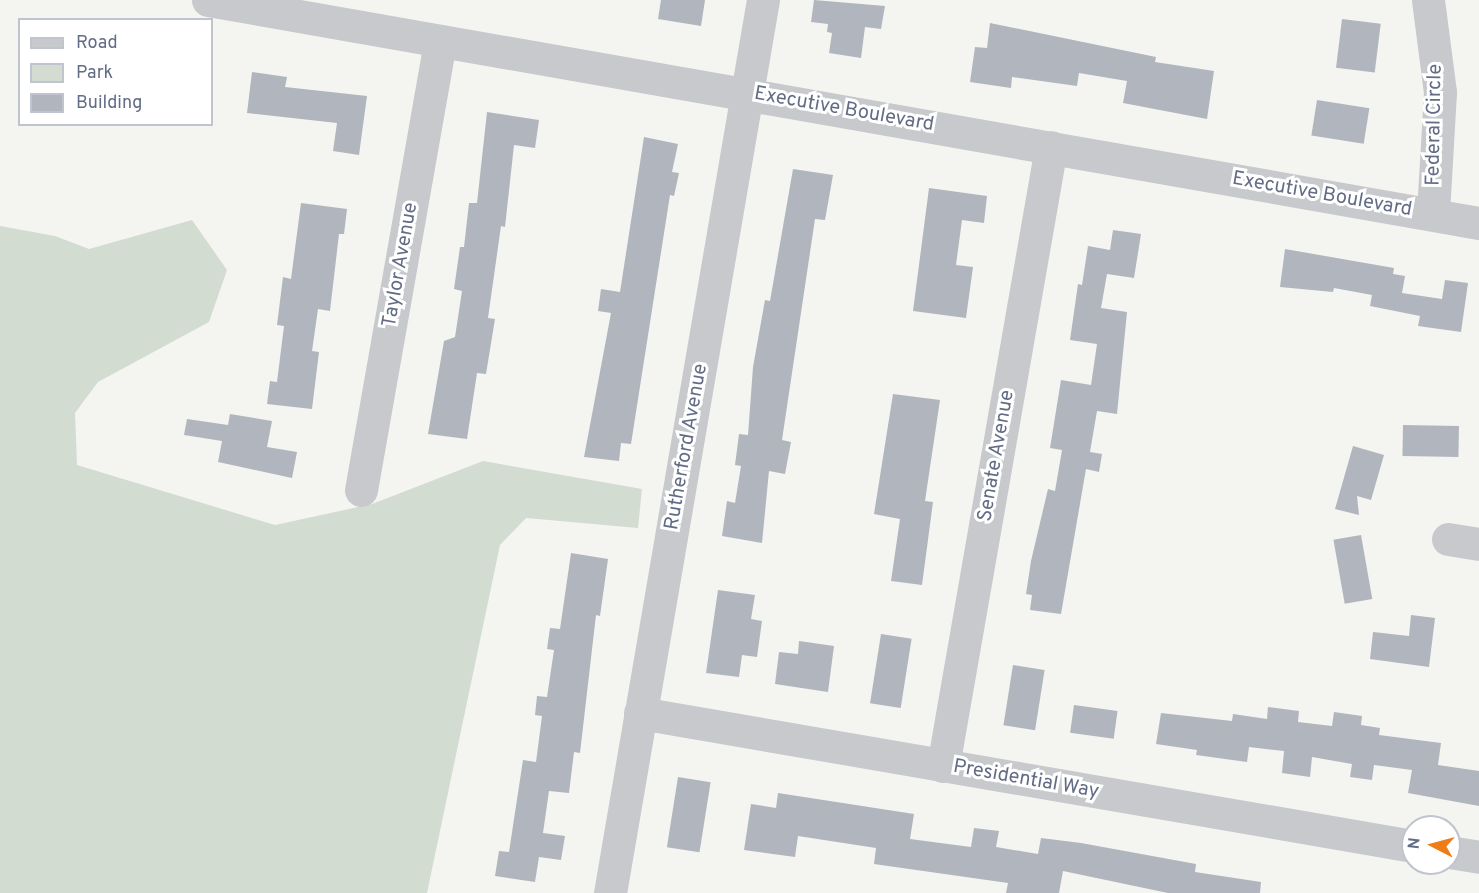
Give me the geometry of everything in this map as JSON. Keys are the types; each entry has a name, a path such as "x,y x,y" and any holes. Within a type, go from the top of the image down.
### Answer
{"street":[{"name":"Executive Boulevard","path":"208,0 270,6 440,41 1479,223"},
{"name":"Rutherford Avenue","path":"610,893 763,0"},
{"name":"Federal Circle","path":"1428,0 1440,92 1433,214"},
{"name":"Taylor Avenue","path":"362,490 440,41"},
{"name":"Senate Avenue","path":"943,766 1051,147"},
{"name":"Presidential Way","path":"640,713 1401,844"},
{"path":"1461,854 1479,857"}],"green space":[{"path":"192,220 227,270 209,322 98,382 75,413 77,465 275,525 372,504 483,461 642,489 638,528 526,518 500,545 427,893 0,893 0,226 55,236 89,249"}],"building":[{"path":"661,0 705,0 701,26 658,19"},
{"path":"814,0 885,6 881,29 865,27 861,58 829,53 832,33 827,32 828,24 811,22"},
{"path":"1342,19 1381,24 1375,72 1336,68"},
{"path":"990,23 1156,57 1155,62 1214,71 1207,119 1123,103 1127,81 1079,73 1077,86 1012,77 1011,88 970,82 975,47 987,48"},
{"path":"252,72 287,77 285,87 367,96 359,155 333,151 337,123 247,113"},
{"path":"1317,100 1369,108 1364,144 1311,136"},
{"path":"487,112 539,120 535,148 514,145 505,227 501,226 488,318 495,319 486,374 477,373 467,439 428,434 444,341 455,337 462,291 454,289 460,247 464,247 469,203 477,203"},
{"path":"644,137 678,144 672,172 679,173 674,196 670,195 631,444 621,443 619,461 584,457 611,313 598,311 601,289 620,292"},
{"path":"793,169 833,175 825,220 815,219 782,440 791,442 785,474 769,471 762,543 722,536 727,501 735,503 741,466 735,465 739,434 748,435 753,367 765,300 770,301"},
{"path":"929,188 987,196 984,223 962,220 956,265 973,267 966,318 913,311"},
{"path":"301,203 347,209 344,234 339,234 330,311 318,309 312,351 319,352 312,409 267,404 270,381 277,382 284,326 277,325 283,277 291,279"},
{"path":"1113,230 1141,234 1134,278 1107,274 1101,308 1127,312 1117,414 1097,411 1090,452 1102,454 1099,472 1086,469 1061,614 1030,610 1032,595 1026,594 1031,561 1048,489 1055,491 1062,450 1050,448 1061,380 1091,385 1097,344 1070,340 1078,284 1082,285 1088,246 1110,250"},
{"path":"1285,249 1394,268 1393,274 1405,276 1402,293 1442,299 1445,280 1468,283 1461,332 1418,326 1420,316 1370,306 1372,295 1334,288 1333,292 1280,287"},
{"path":"893,394 940,400 925,501 933,502 922,585 891,581 900,519 874,514"},
{"path":"230,414 272,421 267,447 297,452 292,478 218,462 222,441 184,435 187,419 228,425"},
{"path":"1403,425 1459,426 1458,457 1402,456"},
{"path":"1353,446 1384,455 1371,500 1357,496 1359,515 1335,509"},
{"path":"1361,535 1372,599 1345,604 1333,540"},
{"path":"571,553 608,559 600,616 596,615 580,753 574,752 569,793 549,791 543,833 565,836 561,860 539,857 535,882 495,876 499,851 509,852 523,760 536,762 542,716 535,715 537,696 547,697 554,650 547,649 550,628 560,629"},
{"path":"718,590 755,595 751,619 762,621 757,657 742,655 739,677 706,673"},
{"path":"1411,615 1435,618 1429,667 1370,659 1373,632 1409,636"},
{"path":"881,634 912,639 901,708 870,703"},
{"path":"799,641 834,646 828,692 775,684 779,652 798,654"},
{"path":"1013,665 1045,670 1035,730 1003,725"},
{"path":"1074,705 1118,711 1114,739 1070,733"},
{"path":"1268,707 1299,711 1298,722 1332,726 1334,712 1362,716 1361,725 1380,728 1379,735 1441,743 1438,765 1479,771 1479,806 1408,793 1412,770 1374,765 1372,780 1350,777 1352,764 1312,757 1310,777 1282,773 1284,751 1249,747 1247,762 1196,755 1197,750 1156,744 1161,713 1232,721 1233,714 1267,719"},
{"path":"678,777 711,782 699,852 667,847"},
{"path":"778,793 914,814 910,839 971,847 974,828 999,831 996,847 1038,854 1041,838 1081,843 1196,864 1195,872 1261,882 1260,893 1168,893 1063,871 1059,893 1006,893 1008,883 874,864 876,848 798,836 795,857 744,850 751,804 776,808"}]}
